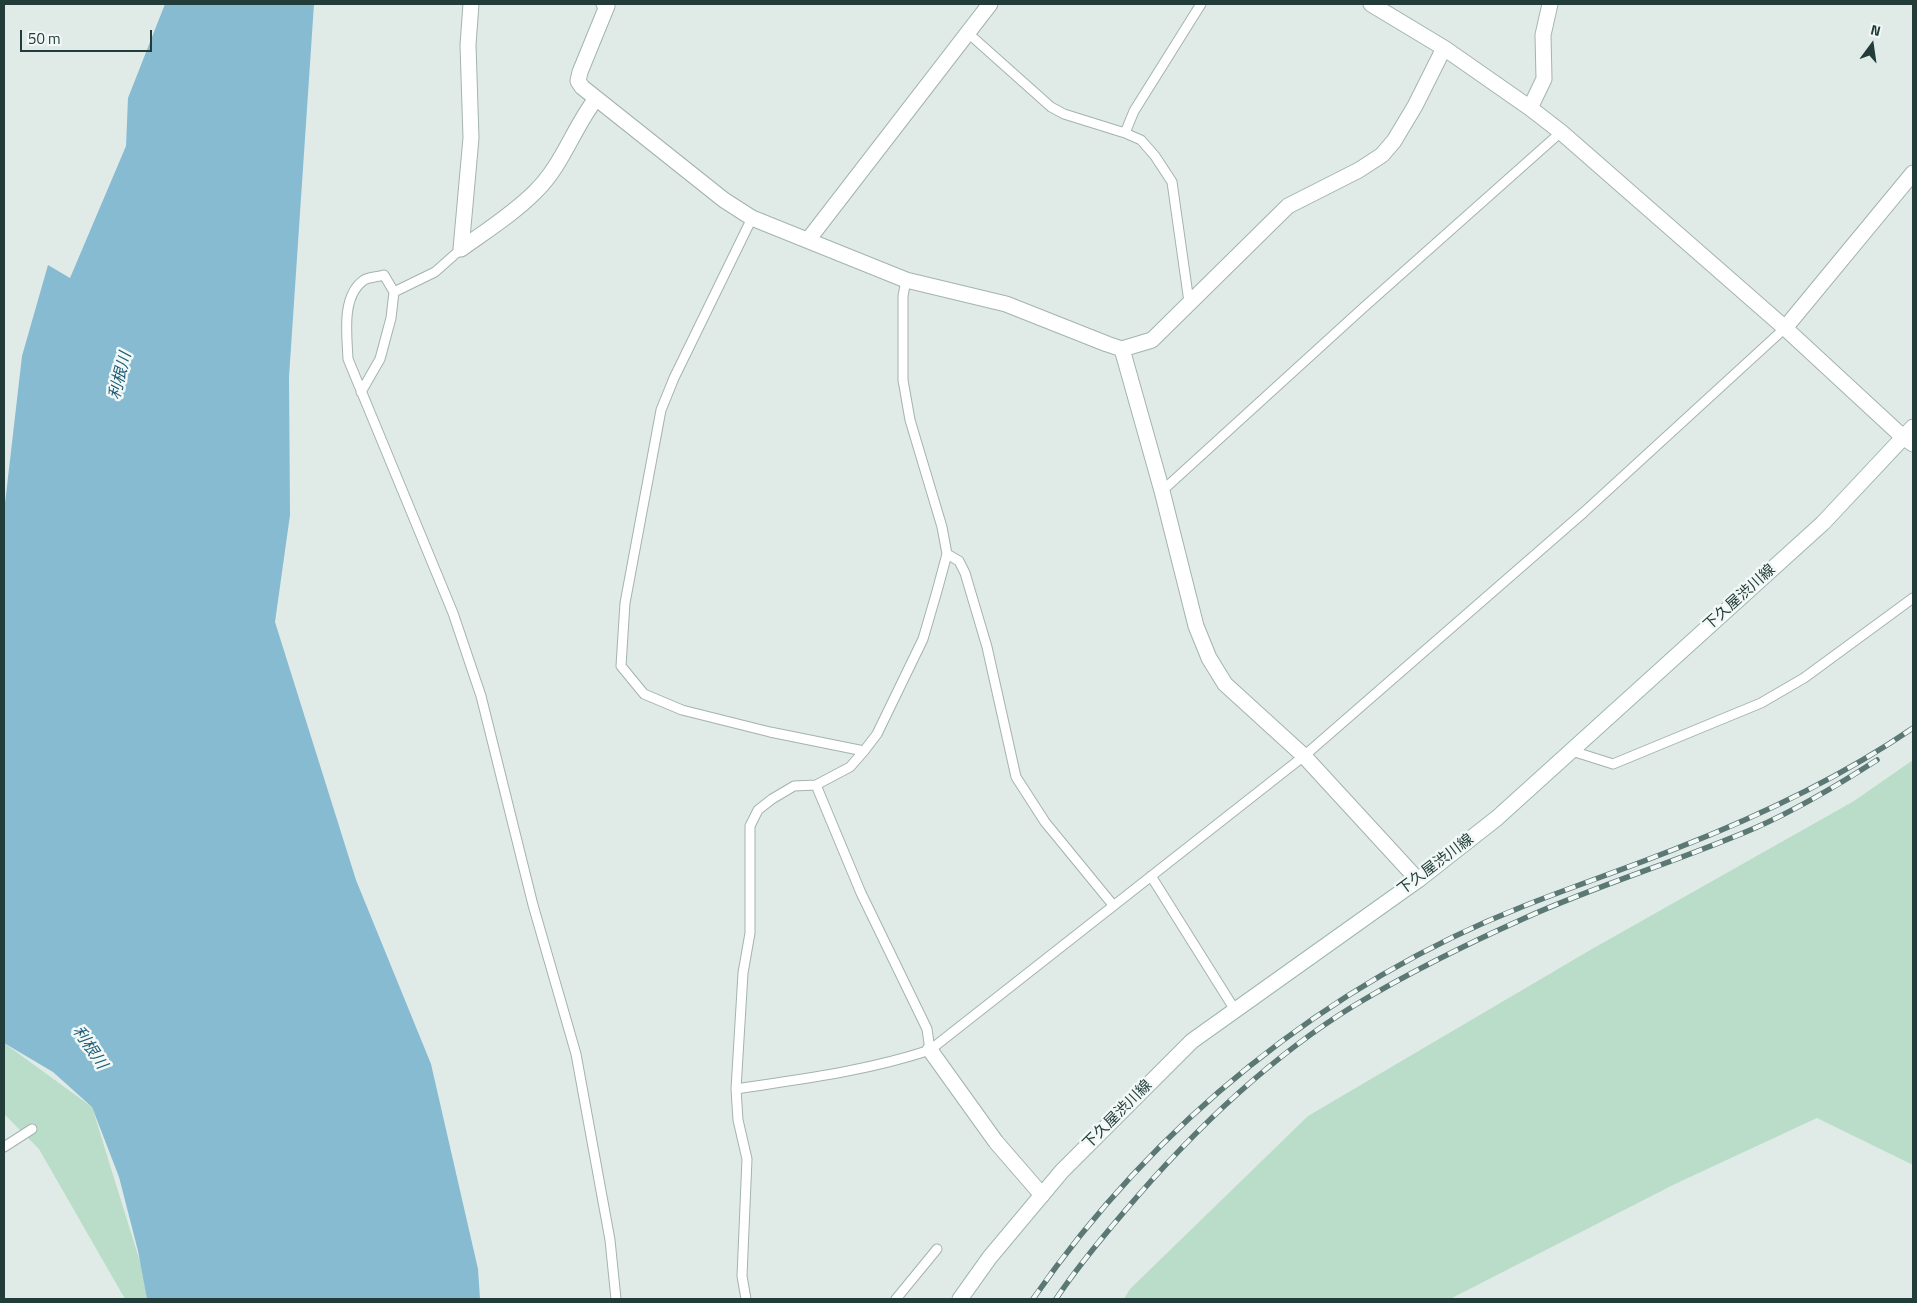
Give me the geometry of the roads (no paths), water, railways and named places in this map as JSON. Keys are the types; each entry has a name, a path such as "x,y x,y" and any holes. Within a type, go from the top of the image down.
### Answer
{"street":[{"path":"462,249 470,138 468,45 471,4"},
{"path":"604,4 607,6 578,81 595,100 724,200 752,218 906,280 1006,304 1122,349 1152,340 1288,206 1359,170 1382,155 1394,141 1415,106 1444,48"},
{"path":"808,240 990,4"},
{"path":"1371,4 1444,48 1561,132 1910,436"},
{"path":"1530,108 1544,79 1543,35 1550,4"},
{"path":"462,249 535,192 566,152 583,116 595,100"},
{"path":"1786,328 1913,173"},
{"path":"1122,349 1162,491 1196,626 1209,658 1225,684 1304,756 1418,880"},
{"name":"下久屋渋川線","path":"960,1299 990,1257 1062,1171 1192,1042 1418,880 1497,818 1823,523 1910,436"},
{"path":"930,1050 996,1142 1042,1195"}],"lane":[{"path":"1125,133 1134,111 1201,4"},
{"path":"968,33 1051,107 1064,114 1125,133 1141,140 1155,156 1172,182 1189,302"},
{"path":"1162,491 1363,308 1561,132"},
{"path":"752,218 674,378 661,410 625,603 621,666 644,694 682,710 770,732 864,751"},
{"path":"394,292 435,272 462,249"},
{"path":"360,392 380,359 391,318 394,292 384,276 365,280 353,292 346,320 348,359 360,392 452,614 481,696 533,905 576,1054 610,1240 616,1299"},
{"path":"746,1299 742,1276 747,1158 738,1120 736,1089 743,973 750,932 750,826 758,810 794,786 816,785 850,768 877,734 923,639 947,554 942,527 910,420 903,380 903,296 906,280"},
{"path":"736,1089 826,1075 901,1060 930,1050 1304,756 1583,513 1786,328"},
{"path":"947,554 959,561 965,573 987,647 1016,777 1045,822 1113,905"},
{"path":"1572,751 1614,764 1761,703 1804,678 1913,598"},
{"path":"816,785 861,893 927,1029 930,1050"},
{"path":"1151,876 1235,1010"},
{"path":"4,1147 32,1129"},
{"path":"896,1299 937,1249"}],"water":[{"name":"利根川","path":"165,4 314,4 289,377 290,515 275,622 356,880 431,1064 478,1269 480,1299 147,1299 138,1251 119,1177 92,1107 53,1072 4,1043 4,512 22,356 48,265 70,278 126,146 128,98"}],"railway":[{"path":"1033,1299 1081,1235 1133,1175 1189,1118 1250,1066 1314,1018 1381,976 1451,938 1524,906 1737,824 1857,764 1913,728"},
{"path":"1056,1299 1106,1233 1149,1183 1203,1126 1261,1074 1323,1026 1397,981 1482,938 1553,906 1755,828 1818,796 1877,760"}]}
